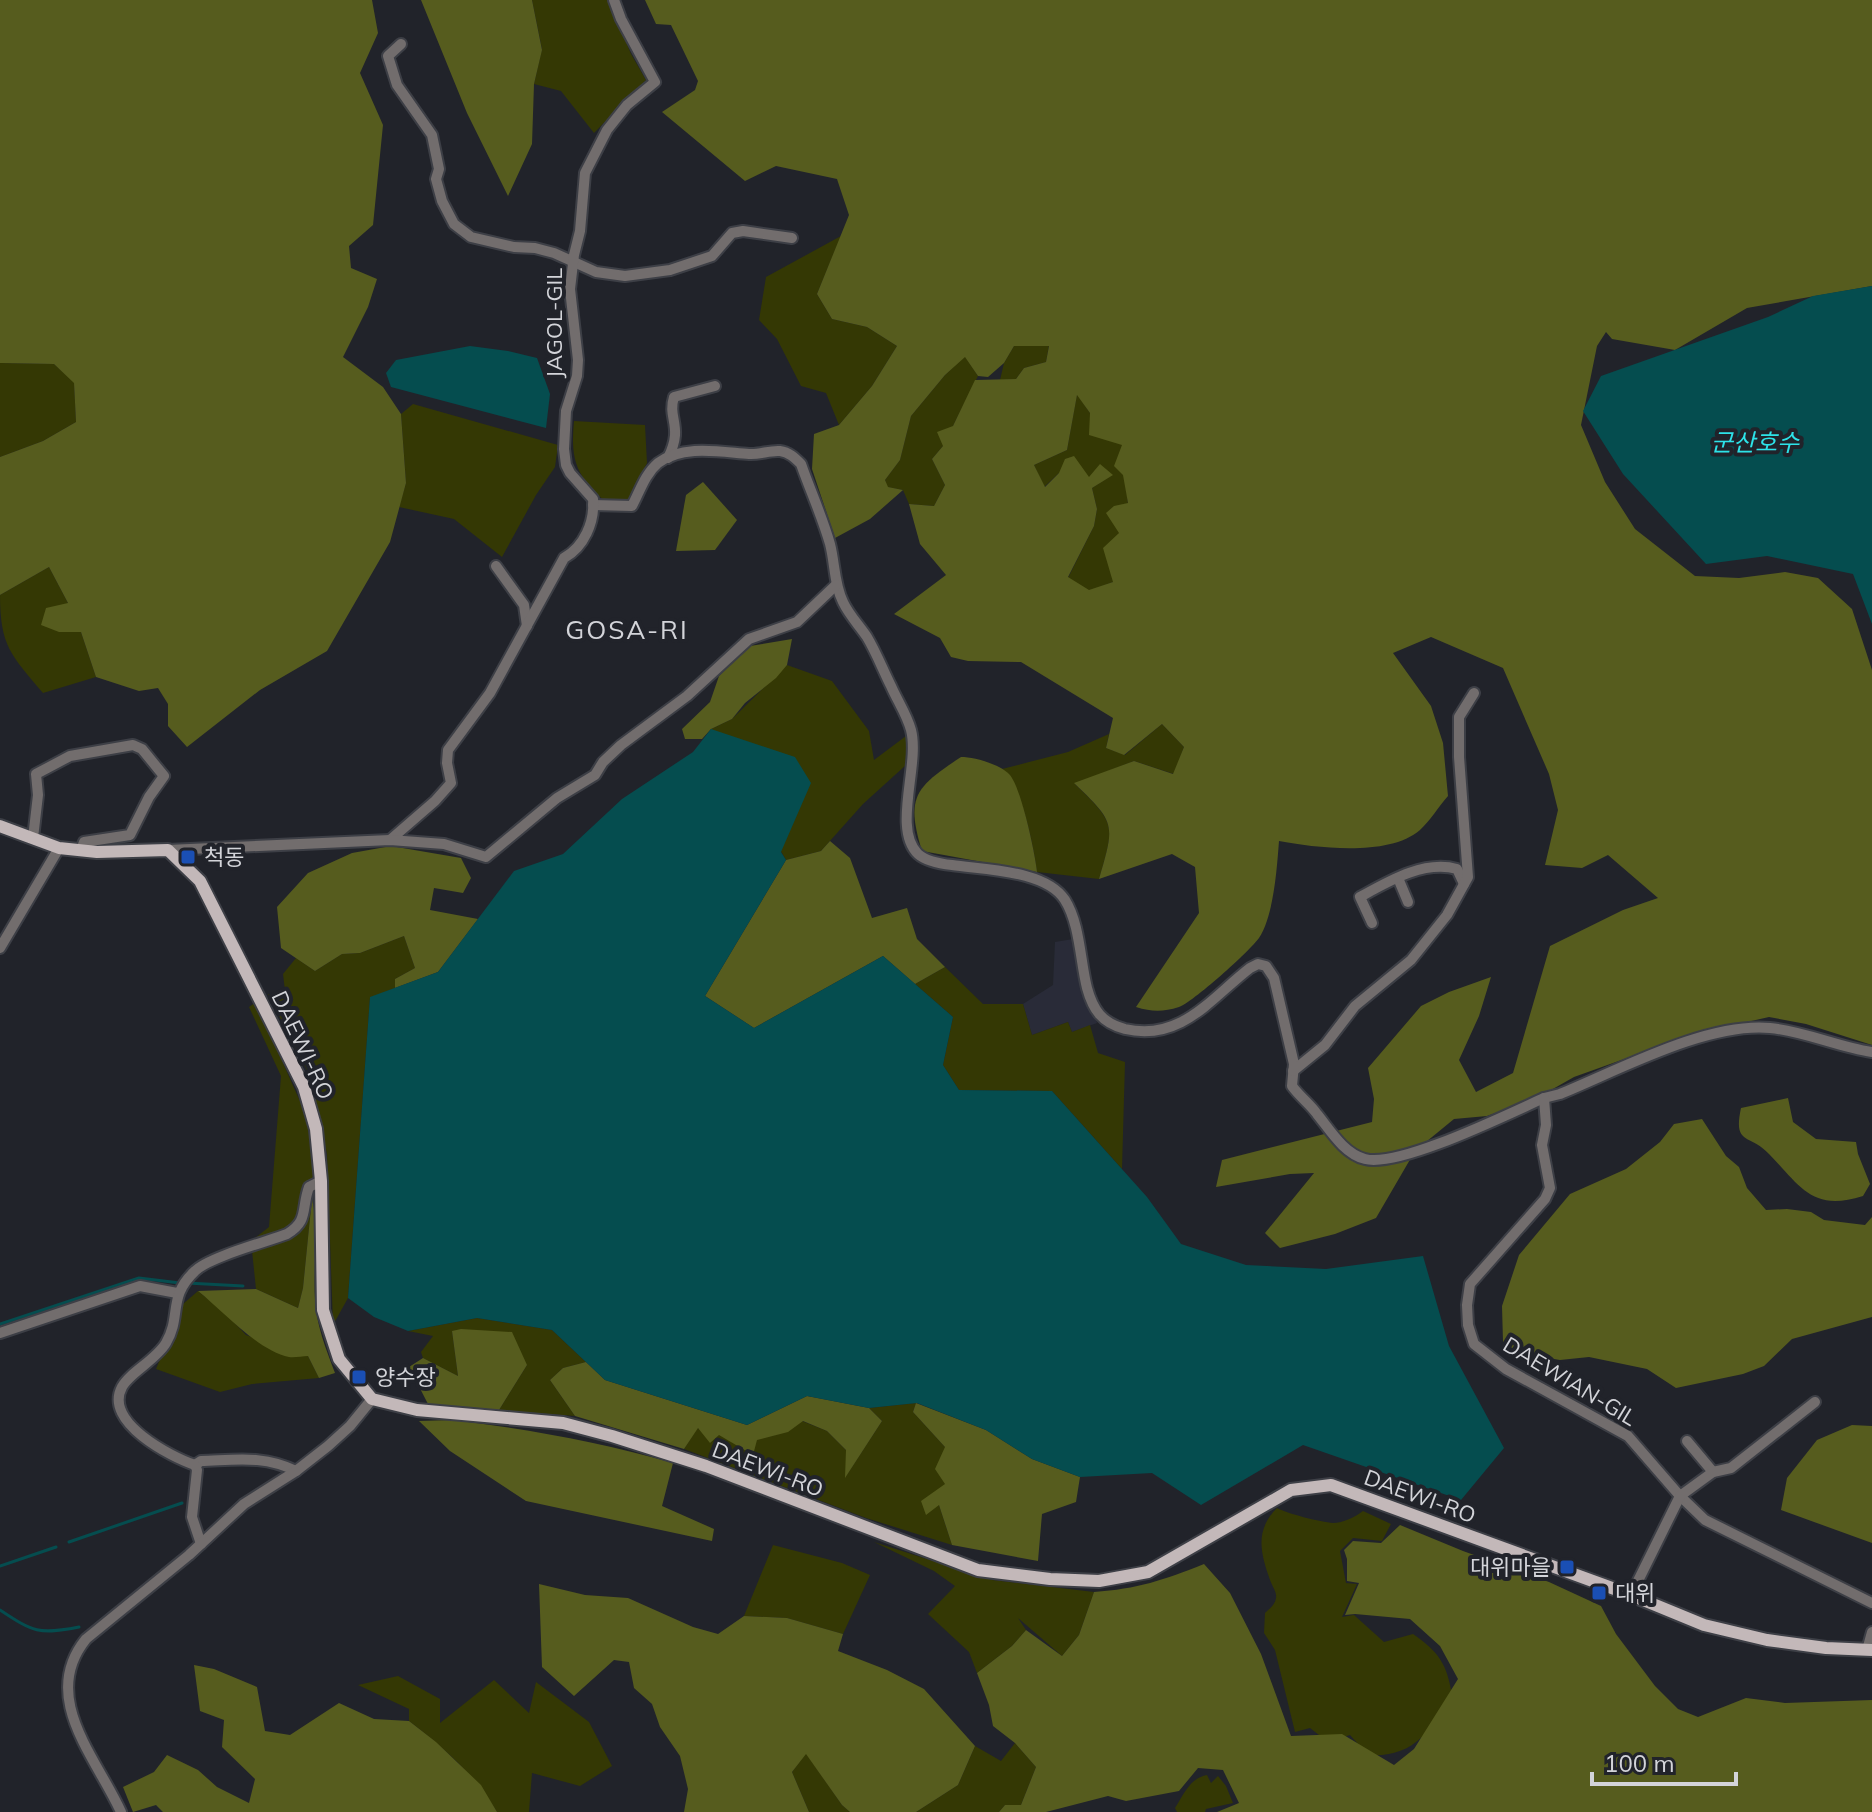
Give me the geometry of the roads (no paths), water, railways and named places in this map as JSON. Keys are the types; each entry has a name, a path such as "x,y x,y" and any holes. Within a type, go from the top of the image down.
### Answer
{"main road":[{"path":"0,826 59,848 97,852 168,850"},
{"name":"DAEWI-RO","path":"168,850 200,881 304,1087 316,1129 321,1181 323,1310 339,1359 372,1399 417,1410 563,1423 612,1436 706,1466 978,1570 1050,1579 1099,1581 1148,1572 1291,1490 1331,1485 1631,1595 1704,1625 1781,1642 1870,1650"}],"street":[{"name":"JAGOL-GIL","path":"593,505 593,499 570,473 565,457 566,411 577,376 578,360 570,289 580,231 585,173 607,130 627,105 655,82 614,0"},
{"path":"401,44 388,56 397,85 432,135 439,169 436,179 454,224 471,237 514,247 535,248 596,272 625,276 652,273 712,256 732,233 743,231 792,238"},
{"path":"668,458 677,430 671,406 674,397 715,386"},
{"path":"390,840 451,783 448,750 490,693 564,558 573,554 592,524 593,505 632,506 647,476 668,458 711,449 749,454 778,450 791,455 801,464 830,543 836,585 853,620 867,637 911,728 914,748 907,814 912,847 921,857 942,864 1036,878 1051,885 1065,899 1074,923 1094,1008 1101,1018 1113,1025 1130,1030 1163,1031 1191,1016 1250,968 1258,964 1266,966 1274,978 1294,1064 1292,1086 1351,1152 1366,1160 1397,1159 1428,1148 1544,1098 1706,1036 1752,1027 1774,1028 1872,1052"},
{"path":"496,566 524,605 527,626"},
{"path":"168,850 390,840 444,844 486,857 557,798 595,775 603,762 621,745 687,696 749,639 797,622 836,585"},
{"path":"1293,1071 1325,1045 1355,1006 1411,960 1447,915 1468,877 1459,717 1474,693"},
{"path":"33,838 38,795 36,774 70,756 133,745 142,749 164,776 149,797 130,835 84,842 81,850"},
{"path":"0,948 59,848"},
{"path":"1372,923 1360,897 1398,878 1442,865 1457,869 1464,884"},
{"path":"1398,878 1408,902"},
{"name":"DAEWIAN-GIL","path":"1544,1098 1546,1125 1542,1145 1550,1188 1545,1199 1470,1284 1468,1325 1474,1344 1506,1369 1628,1436 1705,1520 1872,1603"},
{"path":"201,1544 192,1517 195,1465 159,1449 129,1425 120,1400 122,1387 167,1342 182,1287 198,1268 298,1227 305,1214 304,1201 309,1187 321,1181"},
{"path":"0,1333 140,1286 182,1287"},
{"path":"121,1812 73,1721 66,1693 70,1664 86,1639 201,1544 244,1504 296,1471 350,1426 372,1399"},
{"path":"1631,1595 1680,1496 1713,1472 1731,1468 1815,1402"},
{"path":"1687,1441 1713,1472"},
{"path":"195,1465 201,1461 247,1458 279,1463 296,1471"},
{"path":"1870,1650 1872,1632"}],"water":[{"name":"군산호수","path":"1872,286 1872,624 1853,574 1767,556 1706,564 1623,474 1583,411 1601,376 1768,317 1813,296"},
{"path":"470,346 537,358 550,394 546,428 391,387 386,373 396,360"},
{"path":"711,729 795,757 811,783 781,852 786,860 705,996 754,1028 883,956 953,1017 943,1065 959,1090 1052,1091 1147,1197 1181,1244 1246,1265 1326,1269 1423,1256 1449,1346 1504,1448 1461,1500 1303,1445 1201,1505 1152,1473 1080,1477 1032,1459 986,1430 917,1403 869,1408 807,1396 747,1425 605,1380 552,1330 477,1318 408,1331 374,1317 348,1298 370,997 438,972 514,871 563,854 622,799 693,752"}],"waterway":[{"path":"0,1324 139,1278 180,1283"},
{"path":"187,1283 243,1286"},
{"path":"69,1542 182,1503"},
{"path":"0,1566 56,1547"},
{"path":"0,1610 37,1630 79,1627"}],"place":[{"name":"척동","path":"188,857"},
{"name":"양수장","path":"359,1377"},
{"name":"대위마을","path":"1567,1567"},
{"name":"대위","path":"1599,1593"}],"district":[{"name":"GOSA-RI","path":"627,630"}]}
